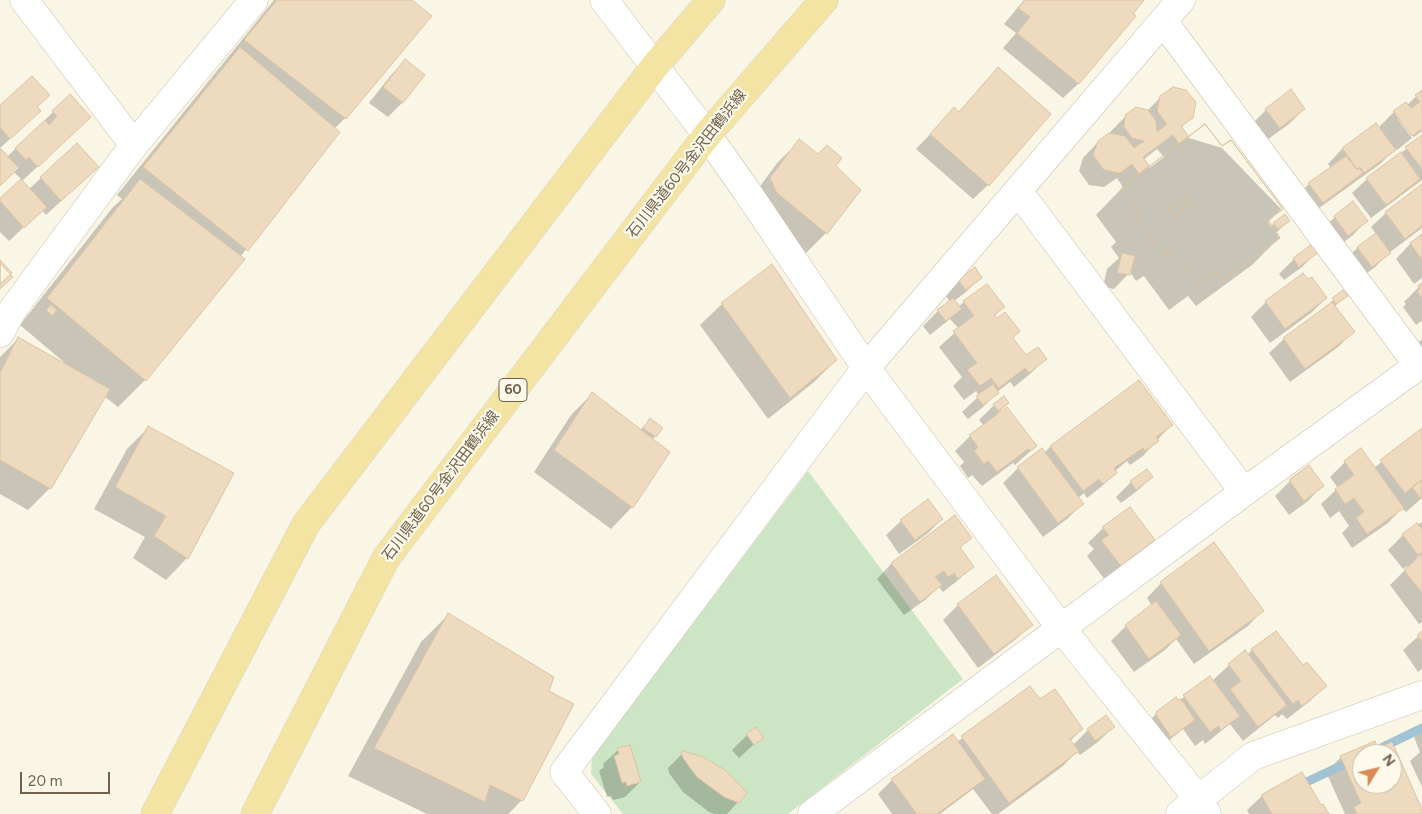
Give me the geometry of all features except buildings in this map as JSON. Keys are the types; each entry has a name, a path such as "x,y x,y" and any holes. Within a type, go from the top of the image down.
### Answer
{"main road":[{"path":"155,814 306,524 655,66 711,0"},
{"name":"石川県道60号金沢田鶴浜線","path":"255,814 386,558 707,135 824,0"}],"street":[{"path":"24,0 134,145"},
{"path":"0,332 13,309 134,145 254,0"},
{"path":"604,0 707,135 866,368 1195,809 1253,756 1422,695"},
{"path":"597,814 564,772 866,368 1181,0"},
{"path":"812,814 1244,492 1420,364 1163,21"},
{"path":"1018,191 1244,492"}],"green space":[{"path":"808,471 963,679 788,814 623,814 591,774 592,757"}],"waterway":[{"path":"1389,744 1422,728"},
{"path":"1298,786 1352,761"}]}
